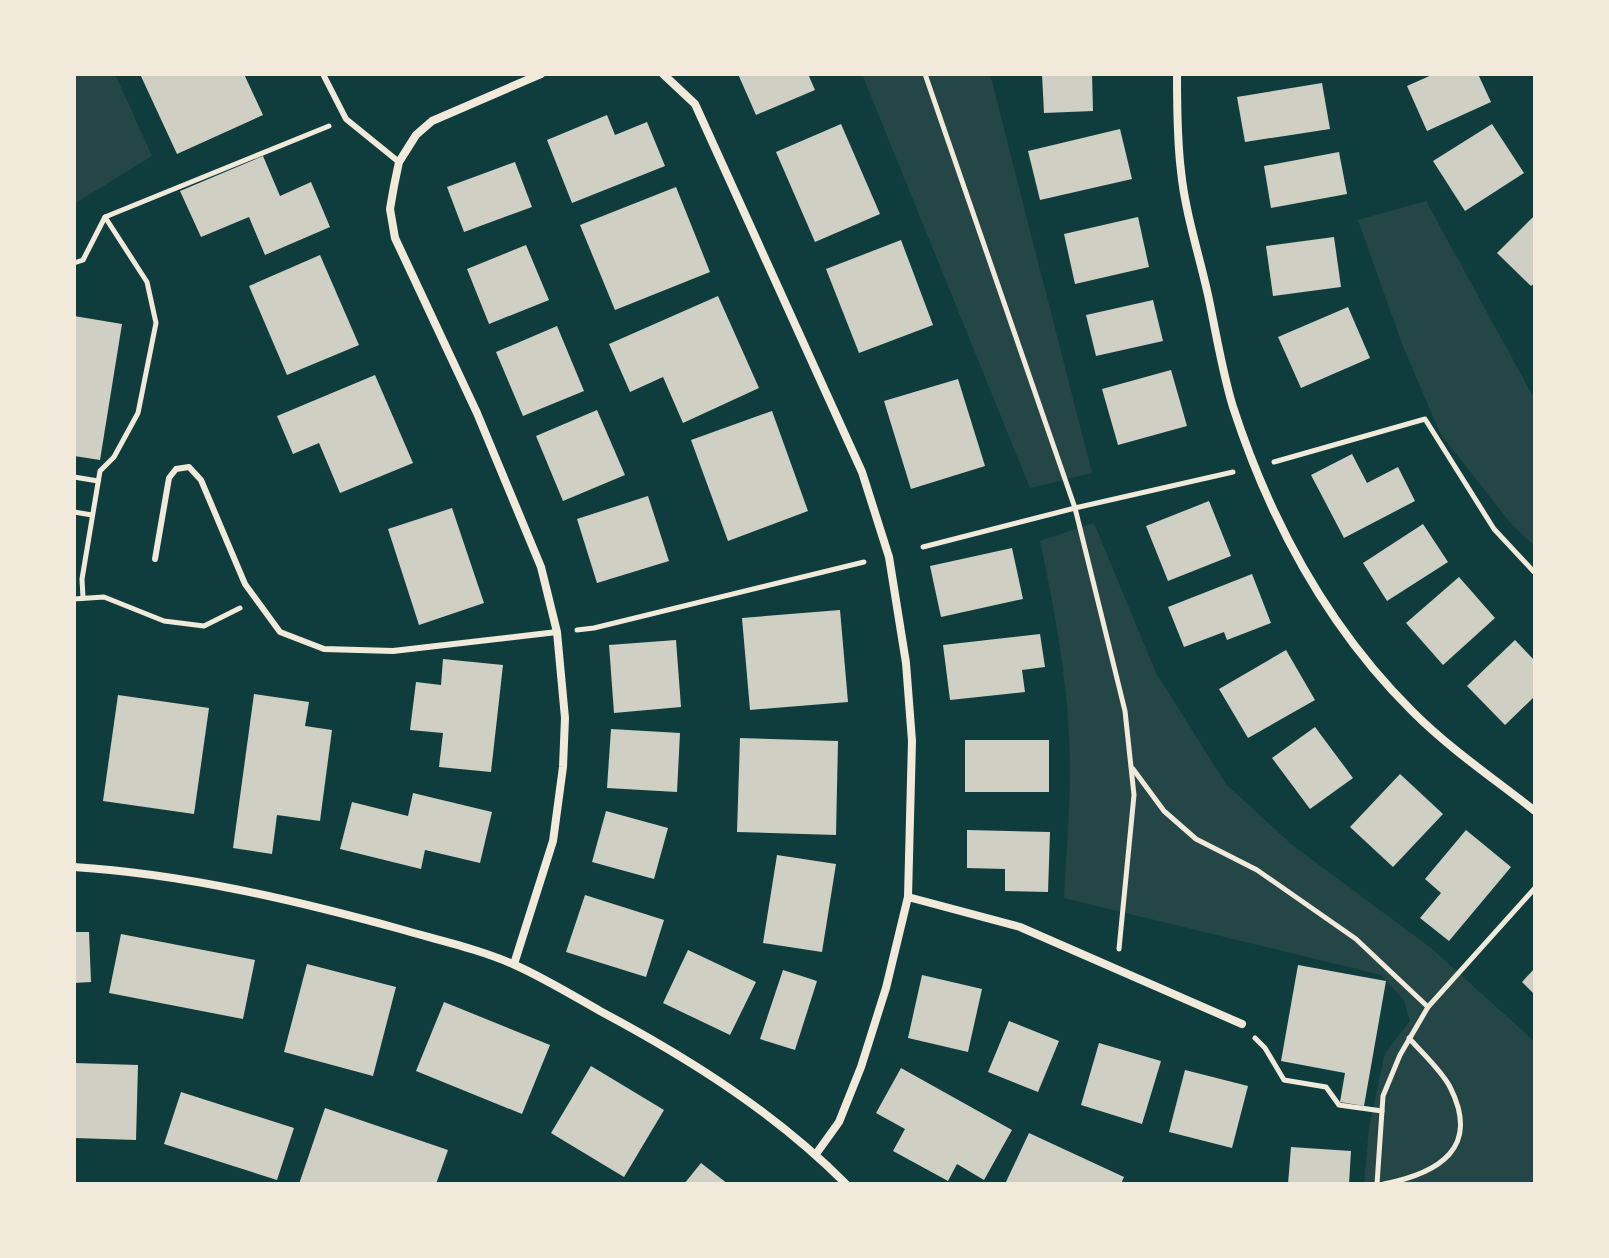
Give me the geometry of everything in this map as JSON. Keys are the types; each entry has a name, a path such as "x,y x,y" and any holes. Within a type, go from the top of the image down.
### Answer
{"street":[{"path":"514,964 553,841 563,767 565,718 557,632 541,567 477,413 395,238 390,209 399,162 416,135 432,121 541,74"},
{"path":"663,74 695,104 862,472 891,569 906,663 912,741 908,897 886,988 861,1067 839,1122 816,1154"},
{"path":"1177,74 1176,114 1181,173 1232,405 1276,515 1325,604 1371,665 1412,711 1457,753 1535,811"},
{"path":"74,867 133,871 295,903 417,934 514,964 681,1056 750,1101 816,1154 846,1184"},
{"path":"908,897 1020,927 1242,1024"}],"lane":[{"path":"323,74 346,119 399,162"},
{"path":"155,559 169,478 176,469 189,467 201,480 245,584 280,632 324,649 393,651 557,632"}],"path":[{"path":"925,74 1075,508 1125,711 1134,795 1117,970"},
{"path":"74,263 83,260 105,217 346,119"},
{"path":"83,598 82,579 100,471 114,457 138,413 156,323 147,282 105,217"},
{"path":"74,477 98,481"},
{"path":"74,512 92,515"},
{"path":"557,632 594,628 864,562"},
{"path":"74,599 104,597 164,621 204,626 256,600"},
{"path":"1131,766 1164,811 1196,839 1257,870 1356,939 1428,1007"},
{"path":"1377,1184 1383,1096 1409,1038 1428,1007 1535,888"},
{"path":"1242,1024 1265,1048 1284,1080 1326,1087 1339,1105 1382,1111"},
{"path":"1384,1184 1406,1180 1435,1167 1456,1147 1463,1122 1449,1085 1409,1038"}],"shaded area":[{"path":"74,74 115,74 152,156 74,204"},
{"path":"862,74 990,74 1092,473 1030,488"},
{"path":"1426,201 1535,400 1535,546 1512,525 1440,433 1402,344 1358,220"},
{"path":"1094,523 1156,673 1226,784 1291,844 1431,948 1535,1042 1535,1184 1364,1184 1369,1127 1385,1053 1410,1021 1404,1000 1381,975 1064,898 1070,786 1068,712 1057,626 1040,541"}],"building":[{"path":"140,74 244,74 263,115 177,154"},
{"path":"738,74 808,74 815,90 756,115"},
{"path":"1042,74 1092,74 1093,111 1044,113"},
{"path":"1434,74 1478,74 1491,102 1427,131 1407,86"},
{"path":"1322,83 1330,129 1245,142 1237,97"},
{"path":"607,115 615,135 647,122 665,166 572,203 547,140"},
{"path":"841,124 880,214 815,242 776,152"},
{"path":"1492,124 1524,173 1465,211 1433,161"},
{"path":"1120,129 1132,179 1040,200 1028,151"},
{"path":"1339,152 1347,194 1271,208 1264,166"},
{"path":"263,156 280,196 311,182 330,227 265,255 249,217 201,237 180,191"},
{"path":"515,162 532,207 464,232 447,187"},
{"path":"676,187 710,272 615,310 580,225"},
{"path":"1535,215 1535,283 1531,286 1497,253"},
{"path":"1138,217 1149,267 1075,284 1064,234"},
{"path":"1334,237 1341,287 1273,296 1266,246"},
{"path":"901,240 933,325 859,353 826,269"},
{"path":"526,245 549,300 489,324 467,269"},
{"path":"320,255 359,345 287,375 249,286"},
{"path":"718,296 759,388 683,423 663,377 630,392 609,344"},
{"path":"1153,300 1163,341 1096,356 1086,315"},
{"path":"1348,307 1370,358 1301,388 1278,337"},
{"path":"74,316 122,324 100,460 74,456"},
{"path":"557,326 584,391 523,416 496,352"},
{"path":"1171,370 1187,426 1118,445 1102,389"},
{"path":"375,375 413,463 340,493 319,443 293,454 277,416"},
{"path":"958,379 985,466 911,489 884,401"},
{"path":"597,410 625,475 563,501 536,436"},
{"path":"772,411 808,511 728,541 691,440"},
{"path":"1352,454 1367,483 1398,467 1415,501 1344,538 1311,475"},
{"path":"648,496 669,561 597,583 577,519"},
{"path":"1209,501 1231,556 1168,581 1146,526"},
{"path":"452,508 484,603 419,625 388,529"},
{"path":"1423,524 1448,562 1387,601 1363,563"},
{"path":"1012,548 1023,599 941,617 930,566"},
{"path":"1252,574 1271,623 1227,640 1224,632 1184,647 1168,607"},
{"path":"1459,577 1495,618 1443,665 1406,623"},
{"path":"840,610 848,702 750,710 742,618"},
{"path":"1040,634 1045,667 1022,670 1025,692 950,700 943,645"},
{"path":"676,640 681,707 614,713 609,645"},
{"path":"1515,640 1535,661 1535,696 1505,725 1467,686"},
{"path":"1286,650 1315,700 1248,738 1219,689"},
{"path":"443,659 503,665 491,772 439,767 443,733 410,730 416,682 441,685"},
{"path":"254,694 309,702 305,726 332,730 320,821 277,815 272,854 233,848"},
{"path":"118,695 209,708 194,814 103,801"},
{"path":"1315,727 1353,778 1310,809 1272,758"},
{"path":"611,729 680,733 677,792 607,788"},
{"path":"740,738 838,741 836,835 737,832"},
{"path":"965,740 1049,740 1049,792 965,792"},
{"path":"1400,774 1443,814 1393,867 1350,827"},
{"path":"413,793 492,812 480,863 425,850 421,869 340,849 352,802 408,816"},
{"path":"606,811 668,828 654,879 592,862"},
{"path":"967,830 1050,832 1048,892 1005,891 1005,869 967,868"},
{"path":"1466,830 1511,867 1449,941 1420,918 1441,893 1425,879"},
{"path":"777,855 836,864 822,952 763,943"},
{"path":"585,895 664,920 646,977 566,952"},
{"path":"74,932 89,932 91,982 74,983"},
{"path":"121,934 255,960 243,1019 109,993"},
{"path":"688,950 756,982 730,1035 663,1003"},
{"path":"307,964 396,987 373,1076 284,1052"},
{"path":"1298,965 1386,981 1364,1106 1340,1102 1345,1073 1281,1061"},
{"path":"1535,968 1535,995 1522,982"},
{"path":"783,970 817,981 795,1050 760,1039"},
{"path":"922,975 982,989 968,1052 908,1038"},
{"path":"444,1002 550,1045 522,1114 416,1071"},
{"path":"1009,1021 1059,1041 1038,1092 988,1072"},
{"path":"1099,1043 1161,1061 1142,1124 1081,1105"},
{"path":"74,1063 138,1065 136,1140 74,1138"},
{"path":"591,1066 664,1110 624,1177 551,1133"},
{"path":"901,1068 1012,1130 984,1180 957,1164 948,1181 893,1151 905,1129 876,1113"},
{"path":"1185,1070 1248,1086 1232,1148 1169,1132"},
{"path":"181,1092 294,1128 277,1180 164,1144"},
{"path":"325,1108 448,1150 436,1184 299,1184"},
{"path":"1029,1133 1124,1177 1121,1184 1005,1184"},
{"path":"1291,1147 1351,1151 1349,1184 1288,1184"},
{"path":"701,1163 728,1184 684,1184"}]}
